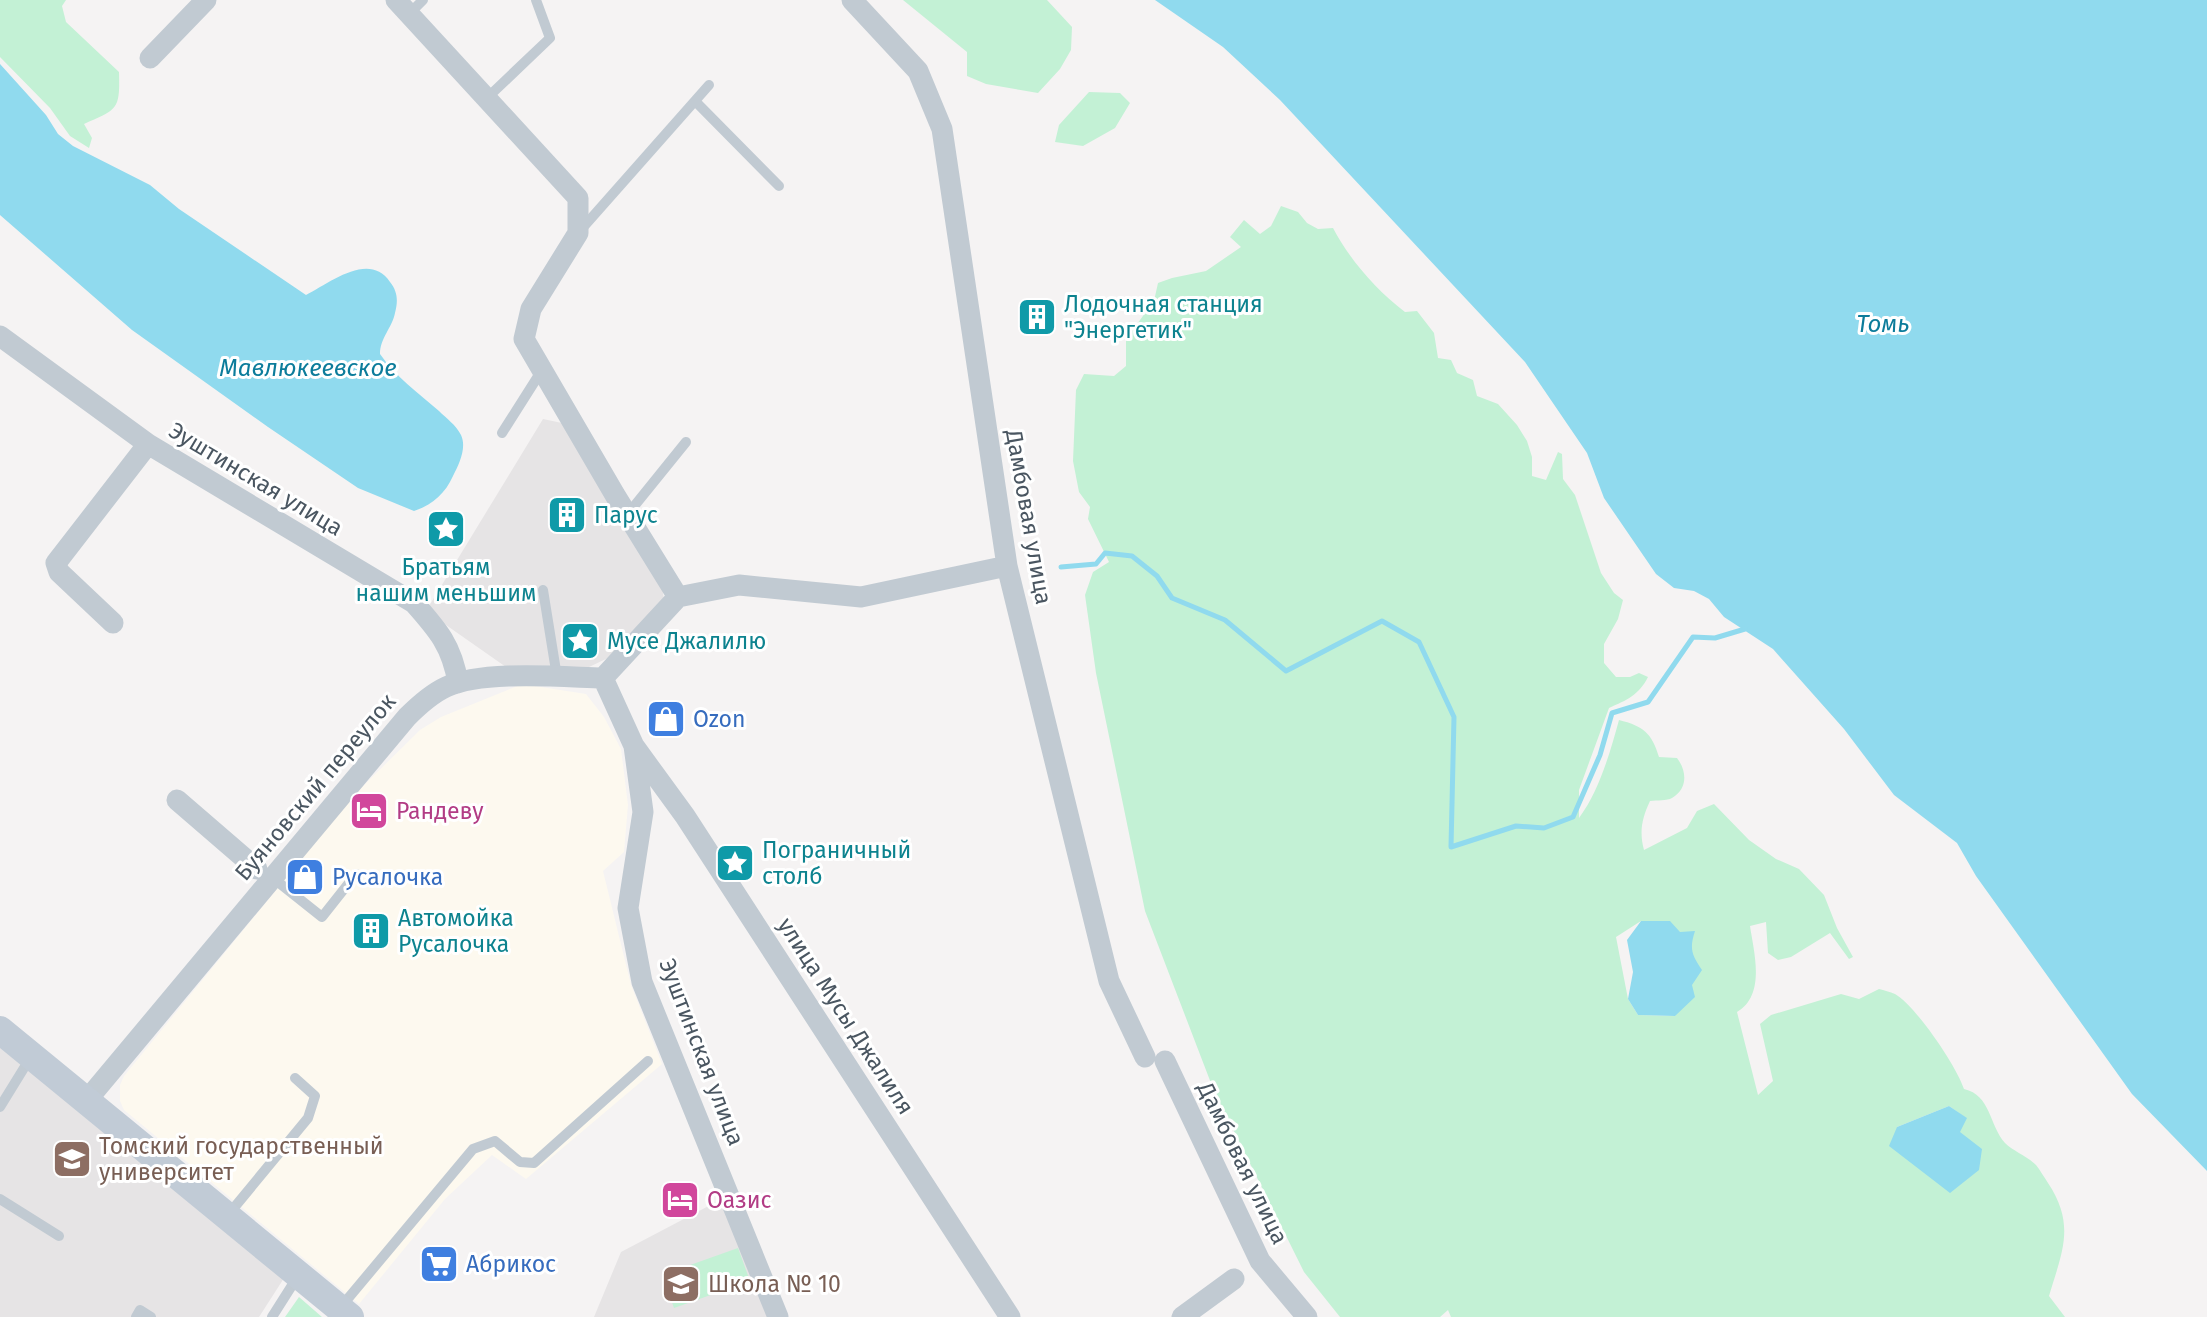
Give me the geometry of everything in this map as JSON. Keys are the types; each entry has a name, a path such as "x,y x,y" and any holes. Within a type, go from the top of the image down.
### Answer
{"main road":[{"path":"0,1030 345,1312"}],"street":[{"path":"150,58 206,0"},
{"name":"Дамбовая улица","path":"852,0 918,71 942,129 1007,566 1109,981 1155,1059 1260,1261 1307,1317"},
{"path":"409,5 578,198 578,233 531,309 524,339 678,597"},
{"name":"Эуштинская улица","path":"0,336 148,444 414,603 446,642 455,665 458,683"},
{"path":"113,623 59,572 56,563 148,444"},
{"path":"603,678 678,597 740,585 861,597 1007,566"},
{"name":"Буяновский переулок","path":"87,1100 265,873 407,717 431,696 458,683 487,678 603,678"},
{"name":"Эуштинская улица","path":"603,678 634,746 643,812 628,908 642,982 778,1317"},
{"name":"улица Мусы Джалиля","path":"634,746 685,816 1010,1317"},
{"path":"177,800 265,873"},
{"path":"1182,1317 1234,1279"}],"lane":[{"path":"487,97 550,38 536,0"},
{"path":"578,233 709,85"},
{"path":"695,101 779,186"},
{"path":"502,433 542,370"},
{"path":"627,515 686,442"},
{"path":"543,590 557,677"},
{"path":"265,873 322,917 356,874"},
{"path":"0,1107 32,1055"},
{"path":"345,1312 472,1149 495,1141 520,1162 534,1163 648,1060"},
{"path":"228,1215 308,1118 315,1096 295,1078"},
{"path":"0,1199 59,1236"},
{"path":"272,1317 300,1274"},
{"path":"136,1317 140,1310 151,1317"}],"shaded area":[{"path":"543,419 562,423 662,587 664,599 608,658 589,667 506,667 426,611"},
{"path":"522,684 586,694 604,717 621,749 628,805 624,852 603,871 631,985 662,1064 526,1179 492,1155 445,1199 359,1304 124,1110 120,1101 120,1085 124,1076 352,797 420,730 441,717"},
{"name":"Томский государственный университет","path":"0,1044 286,1275 259,1317 0,1317"},
{"name":"Школа № 10","path":"720,1200 769,1317 594,1317 621,1252"}],"green space":[{"path":"0,0 66,0 62,6 66,22 119,72 119,94 115,107 84,124 92,138 89,148 70,136 50,108 0,57"},
{"path":"903,0 1047,0 1072,27 1071,50 1060,69 1038,93 986,84 967,76 967,52"},
{"path":"1089,92 1120,93 1130,103 1115,128 1083,146 1055,142 1059,125"},
{"path":"1281,206 1298,212 1307,223 1318,229 1333,228 1364,274 1384,294 1405,312 1417,311 1434,333 1438,358 1451,360 1457,373 1473,380 1477,396 1498,404 1517,425 1527,441 1532,457 1532,476 1546,480 1558,452 1562,454 1563,479 1575,495 1601,573 1614,593 1623,600 1618,619 1604,644 1604,663 1616,677 1630,677 1639,673 1648,677 1632,696 1609,708 1579,790 1579,818 1598,784 1619,720 1627,722 1650,736 1659,757 1677,758 1684,774 1681,790 1672,798 1650,801 1642,825 1644,850 1687,828 1697,811 1714,804 1749,840 1776,859 1799,869 1824,895 1837,928 1853,957 1849,959 1830,933 1791,957 1778,960 1768,953 1766,922 1750,926 1755,984 1746,1005 1737,1012 1758,1095 1773,1081 1760,1024 1771,1015 1841,994 1859,999 1879,989 1895,994 1914,1011 1935,1038 1964,1089 1980,1097 2005,1143 2036,1165 2057,1198 2062,1212 2064,1239 2049,1296 2065,1317 1451,1317 1448,1310 1440,1317 1340,1317 1304,1272 1214,1091 1145,911 1096,673 1085,595 1093,572 1109,562 1088,519 1090,507 1079,492 1073,461 1076,390 1084,374 1114,376 1126,366 1126,339 1154,301 1158,283 1206,271 1241,247 1230,237 1244,220 1260,234 1271,226","holes":["1641,921 1680,933 1694,932 1690,945 1692,985 1675,1016 1638,1015 1628,999 1616,937","1949,1106 1966,1118 1959,1132 1897,1127"]},
{"path":"738,1248 750,1281 674,1308 662,1275"},
{"path":"299,1297 322,1317 285,1317"}],"water":[{"name":"Томь","path":"1155,0 2207,0 2207,1171 2132,1094 1976,876 1957,843 1894,795 1844,729 1773,649 1724,617 1709,599 1694,591 1674,588 1656,574 1604,498 1587,453 1525,362 1280,100 1223,47"},
{"name":"Мавлюкеевское","path":"0,64 46,115 58,134 73,146 150,185 179,209 306,295 349,272 371,269 381,273 393,286 397,301 380,354 400,377 454,425 463,440 460,461 442,493 427,506 414,511 358,488 132,330 0,215"},
{"path":"1641,921 1670,921 1680,932 1695,931 1692,952 1702,970 1692,985 1695,997 1675,1016 1638,1015 1628,999 1633,972 1627,940"},
{"path":"1949,1106 1967,1118 1960,1132 1982,1149 1979,1170 1950,1193 1889,1146 1897,1127"}],"waterway":[{"path":"1061,567 1096,564 1105,553 1132,556 1157,576 1172,598 1225,620 1286,671 1382,621 1419,642 1454,717 1451,847 1516,826 1544,828 1573,817 1600,755 1612,713 1648,702 1693,637 1715,638 1745,629"}],"place":[{"name":"Лодочная станция \"Энергетик\"","path":"1037,317"},
{"name":"Парус","path":"567,515"},
{"name":"Братьям нашим меньшим","path":"446,529"},
{"name":"Мусе Джалилю","path":"580,641"},
{"name":"Ozon","path":"666,719"},
{"name":"Рандеву","path":"369,811"},
{"name":"Пограничный столб","path":"735,863"},
{"name":"Русалочка","path":"305,877"},
{"name":"Автомойка Русалочка","path":"371,931"},
{"name":"Томский государственный университет","path":"72,1159"},
{"name":"Оазис","path":"680,1200"},
{"name":"Абрикос","path":"439,1264"},
{"name":"Школа № 10","path":"681,1284"}]}
